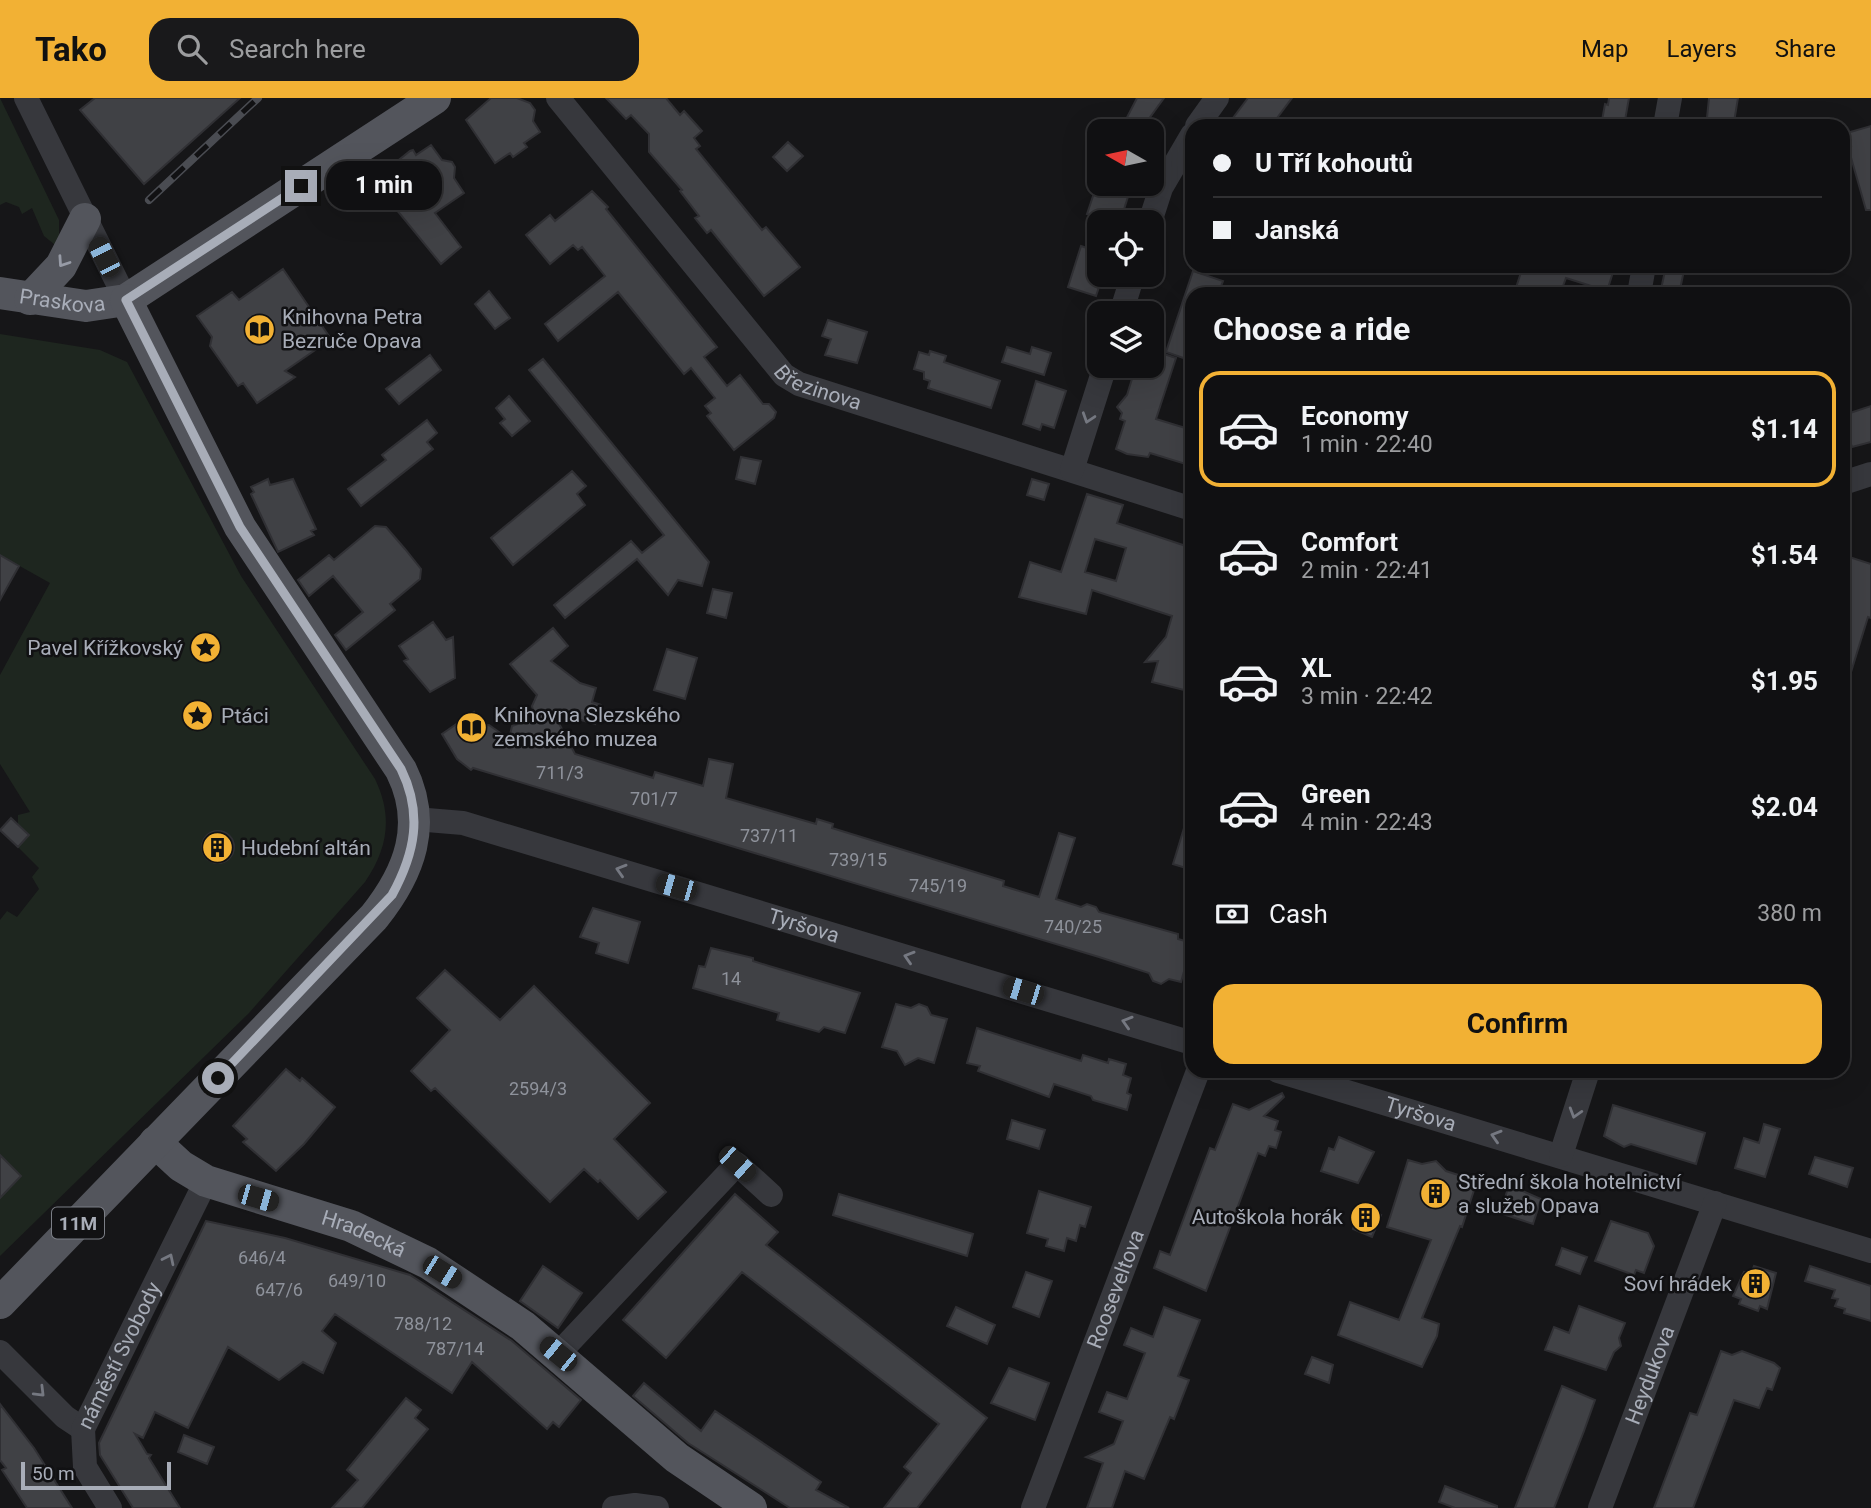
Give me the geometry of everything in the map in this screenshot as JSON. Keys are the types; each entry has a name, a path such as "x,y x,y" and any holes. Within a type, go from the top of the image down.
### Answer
{"main road":[{"path":"126,300 435,98"},
{"path":"15,296 61,266 85,219"},
{"name":"Praskova","path":"15,296 86,306 126,300"},
{"name":"11M","path":"0,1303 353,939 392,895 411,855 415,820 409,787 401,769 240,527 126,300"},
{"name":"Hradecká","path":"155,1142 181,1166 206,1181 327,1218 387,1241 497,1307 558,1354 677,1458 751,1508"}],"street":[{"path":"26,98 126,300"},
{"name":"Březinova","path":"558,98 784,376 799,384 1185,507"},
{"path":"1202,119 1217,98"},
{"path":"1666,119 1670,98"},
{"path":"1154,210 1161,188 1185,147"},
{"path":"1072,470 1101,378"},
{"path":"1850,481 1871,474"},
{"name":"Tyršova","path":"415,820 463,823 1185,1041"},
{"name":"Rooseveltova","path":"1033,1508 1195,1078"},
{"name":"Tyršova","path":"1302,1078 1871,1251"},
{"path":"1562,1155 1586,1078"},
{"path":"558,1354 737,1164 771,1195"},
{"name":"náměstí Svobody","path":"0,1352 65,1417 83,1429 206,1181"},
{"name":"Heydukova","path":"1600,1508 1716,1203"},
{"path":"83,1429 85,1466 110,1508"},
{"path":"614,1508 635,1504 657,1508"}],"shaded area":[{"path":"0,98 59,220 59,248 44,236 32,208 22,214 19,207 6,202 0,205"},
{"path":"0,334 100,350 127,362 241,576 375,779 386,819 379,857 365,882 249,1013 0,1256 0,920 7,911 17,917 39,889 32,877 39,868 18,847 29,835 18,824 18,815 30,812 0,764 0,675 50,583 0,555"}],"building":[{"path":"95,98 240,98 144,184 80,110"},
{"path":"491,98 517,98 530,103 535,110 533,121 540,132 524,143 527,147 513,157 510,153 495,163 466,120"},
{"path":"606,98 666,98 680,115 684,111 702,131 694,138 700,146 696,149 762,230 766,227 800,267 764,296 711,230 707,233 695,218 699,216 680,191 682,190 649,152 649,134 631,115 626,119"},
{"path":"1137,98 1164,98 1149,119 1126,119"},
{"path":"1248,98 1292,98 1276,119 1232,119"},
{"path":"1609,98 1629,98 1625,119 1602,119 1605,104 1608,105"},
{"path":"1709,98 1738,98 1734,119 1707,118"},
{"path":"1871,126 1871,210 1866,210 1850,154 1850,132"},
{"path":"788,142 803,156 787,171 773,157"},
{"path":"431,145 442,160 452,162 455,167 454,178 464,193 435,213 461,247 441,264 391,203 389,198 395,195 383,178 398,168 395,163 410,151 413,150 416,155"},
{"path":"592,191 608,207 606,209 717,347 704,357 727,386 740,375 763,404 769,404 776,412 774,418 734,450 707,416 711,413 705,406 715,398 691,368 684,374 618,292 558,341 545,324 605,276 582,247 578,250 573,245 550,264 526,235 550,215 555,221"},
{"path":"1093,196 1128,196 1124,210 1088,210"},
{"path":"1081,246 1087,248 1087,287 1099,287 1096,296 1068,287"},
{"path":"283,269 331,339 285,371 295,377 257,403 243,383 238,386 210,346 212,337 197,316 232,292 239,300"},
{"path":"1192,273 1223,281 1221,287 1188,287"},
{"path":"1521,273 1613,273 1608,287 1594,287 1566,278 1563,287 1516,287"},
{"path":"1664,273 1684,273 1680,287 1662,287"},
{"path":"489,291 510,318 495,329 475,304"},
{"path":"1185,295 1185,359 1166,352"},
{"path":"828,320 867,332 857,363 825,355 831,339 822,336"},
{"path":"1007,347 1030,354 1032,347 1051,353 1044,375 1002,362"},
{"path":"930,351 946,356 944,362 1000,381 991,408 928,388 930,381 924,379 924,372 914,369 919,352 929,355"},
{"path":"1164,354 1176,358 1156,419 1185,428 1185,464 1150,453 1148,457 1127,454 1116,449 1125,421 1120,419 1122,413 1117,407 1127,395 1132,378 1164,378"},
{"path":"430,355 441,370 399,404 386,389"},
{"path":"543,359 709,562 702,586 678,580 668,595 637,559 565,618 554,605 631,541 642,553 664,535 529,370"},
{"path":"1036,381 1066,391 1054,428 1042,424 1040,430 1023,424"},
{"path":"509,396 530,421 512,436 500,423 505,419 496,408"},
{"path":"1871,406 1871,442 1852,447 1850,413"},
{"path":"427,420 437,433 427,442 433,449 361,506 348,489 386,460 382,455"},
{"path":"741,457 761,461 755,484 736,479"},
{"path":"572,471 586,486 577,494 585,505 513,565 491,538"},
{"path":"268,479 270,485 293,479 316,529 311,531 314,535 278,552 251,494 254,492 251,487"},
{"path":"1032,479 1049,484 1044,500 1027,495"},
{"path":"1087,494 1123,505 1117,523 1185,546 1185,690 1152,682 1158,661 1145,662 1166,637 1172,616 1092,590 1086,614 1019,597 1030,562 1061,572","holes":["1095,539 1126,548 1116,581 1085,572"]},
{"path":"375,526 386,527 405,549 421,569 420,579 390,604 395,610 346,650 335,635 363,612 333,576 309,596 298,580 329,555 334,560"},
{"path":"0,555 19,566 0,600"},
{"path":"1850,557 1871,564 1871,618 1868,617 1850,675"},
{"path":"713,589 732,593 726,618 707,613"},
{"path":"433,622 446,640 453,637 455,678 430,692 404,661 408,659 399,646"},
{"path":"553,628 568,646 551,661 580,683 596,688 592,702 601,705 595,724 553,712 575,754 653,778 655,772 703,786 709,759 733,764 726,798 816,824 817,819 833,824 832,828 1004,881 1003,886 1039,897 1059,833 1075,838 1056,899 1081,907 1087,904 1096,907 1099,912 1178,934 1178,939 1185,941 1185,968 1181,982 1169,979 1161,984 1153,981 1149,973 1099,957 473,768 471,770 457,759 442,734 474,712 484,726 489,725 509,739 512,726 535,718 532,706 537,695 510,664"},
{"path":"667,649 697,658 685,699 654,690"},
{"path":"11,818 29,835 18,847 0,830"},
{"path":"1185,825 1185,868 1173,864"},
{"name":"Hudební altán","path":"218,831 229,836 234,847 229,858 218,863 207,858 202,847 207,836"},
{"path":"593,908 640,922 628,963 596,953 599,943 580,937"},
{"path":"711,948 753,958 753,961 860,993 845,1033 824,1027 819,1032 777,1020 779,1013 693,988 699,966 705,967"},
{"path":"445,970 500,1020 534,986 650,1103 614,1139 666,1192 638,1219 600,1180 598,1182 584,1169 550,1202 435,1088 431,1091 411,1071 450,1030 417,998"},
{"path":"896,1004 911,1008 919,1004 927,1007 931,1015 947,1019 934,1063 918,1058 905,1065 897,1051 882,1047"},
{"path":"977,1028 1081,1061 1083,1055 1108,1063 1109,1059 1126,1064 1123,1075 1131,1078 1127,1093 1131,1095 1127,1110 1054,1084 1049,1097 978,1071 980,1066 967,1063"},
{"path":"286,1069 300,1081 302,1078 335,1107 304,1144 276,1171 243,1142 247,1139 233,1126"},
{"path":"1282,1093 1284,1097 1264,1116 1278,1121 1275,1130 1281,1132 1276,1148 1269,1146 1265,1156 1258,1153 1206,1291 1154,1268 1160,1251 1170,1255 1210,1148 1215,1150 1233,1104 1249,1110"},
{"path":"1613,1105 1705,1133 1696,1164 1631,1144 1624,1147 1604,1136"},
{"path":"1012,1120 1045,1130 1039,1149 1007,1139"},
{"path":"1764,1124 1780,1129 1765,1177 1735,1168 1744,1138 1759,1143"},
{"path":"1339,1137 1374,1152 1358,1183 1321,1171 1329,1148 1334,1150"},
{"path":"0,1155 21,1176 0,1198"},
{"path":"1815,1157 1853,1168 1847,1187 1809,1174"},
{"path":"1408,1160 1422,1164 1436,1161 1446,1171 1477,1181 1462,1227 1460,1226 1422,1318 1439,1324 1437,1336 1422,1367 1338,1335 1350,1302 1399,1320 1431,1240 1387,1227"},
{"path":"1509,1185 1541,1199 1533,1224 1500,1213"},
{"path":"1039,1191 1091,1207 1085,1227 1080,1225 1076,1241 1067,1238 1064,1251 1046,1246 1048,1239 1027,1233"},
{"path":"735,1194 778,1232 766,1245 987,1418 917,1508 884,1508 911,1473 904,1467 939,1424 742,1272 666,1358 623,1320"},
{"path":"839,1194 973,1234 967,1256 833,1215"},
{"name":"Autoškola horák","path":"1361,1207 1381,1215 1372,1237 1353,1229"},
{"path":"206,1221 285,1238 410,1275 512,1341 581,1400 559,1427 553,1422 547,1429 472,1362 452,1393 335,1314 322,1331 336,1343 323,1373 303,1362 279,1380 228,1347 188,1428 155,1412 143,1438 135,1434 147,1454 151,1455 149,1458 180,1508 133,1508 100,1455 99,1443"},
{"path":"1611,1221 1648,1233 1654,1246 1644,1273 1636,1270 1634,1275 1595,1261"},
{"path":"1562,1248 1587,1257 1580,1274 1556,1265"},
{"path":"543,1266 582,1293 558,1328 520,1301"},
{"name":"Soví hrádek","path":"1754,1266 1776,1273 1767,1309 1760,1306 1758,1311 1739,1304 1741,1299 1733,1296 1744,1272 1751,1274"},
{"path":"1810,1266 1871,1286 1871,1321 1844,1313 1845,1309 1835,1306 1838,1299 1832,1298 1835,1290 1805,1281"},
{"path":"1026,1272 1052,1281 1039,1317 1013,1307"},
{"path":"1579,1306 1625,1323 1619,1338 1621,1346 1614,1352 1606,1370 1545,1350 1554,1327 1569,1333"},
{"path":"956,1307 995,1325 987,1344 947,1326"},
{"path":"1164,1307 1200,1320 1178,1376 1189,1380 1174,1419 1170,1417 1144,1479 1125,1471 1112,1508 1087,1508 1103,1463 1086,1457 1114,1444 1123,1421 1099,1412 1107,1392 1127,1399 1145,1353 1124,1345 1131,1328 1153,1337"},
{"path":"1721,1351 1732,1355 1742,1351 1774,1363 1780,1368 1772,1390 1767,1388 1759,1408 1734,1400 1693,1508 1654,1508 1690,1413 1697,1415"},
{"path":"1312,1357 1333,1365 1329,1383 1305,1374"},
{"path":"1009,1368 1049,1383 1035,1420 991,1403"},
{"path":"644,1383 701,1431 715,1411 821,1482 816,1490 849,1508 790,1508 688,1443 633,1396"},
{"path":"1562,1386 1595,1400 1584,1431 1554,1508 1515,1508"},
{"path":"406,1398 421,1410 415,1418 428,1429 362,1508 332,1508 358,1480 347,1470"},
{"path":"0,1404 34,1448 72,1508 27,1508 2,1470 6,1468 0,1460"},
{"path":"184,1435 214,1447 207,1464 178,1452"},
{"path":"1445,1486 1497,1508 1455,1508 1439,1502"}],"railway":[{"path":"149,200 258,98"}],"place":[{"name":"Knihovna Petra Bezruče Opava","path":"259,329"},
{"name":"Pavel Křížkovský","path":"206,648"},
{"name":"Ptáci","path":"198,716"},
{"name":"Knihovna Slezského zemského muzea","path":"471,727"},
{"name":"Hudební altán","path":"218,848"},
{"name":"Střední škola hotelnictví a služeb Opava","path":"1435,1194"},
{"name":"Autoškola horák","path":"1366,1217"},
{"name":"Soví hrádek","path":"1755,1284"}],"route":[{"path":"218,1078 374,917 392,895 404,874 415,835 414,808 401,769 281,593 240,527 126,300 301,186"}]}
